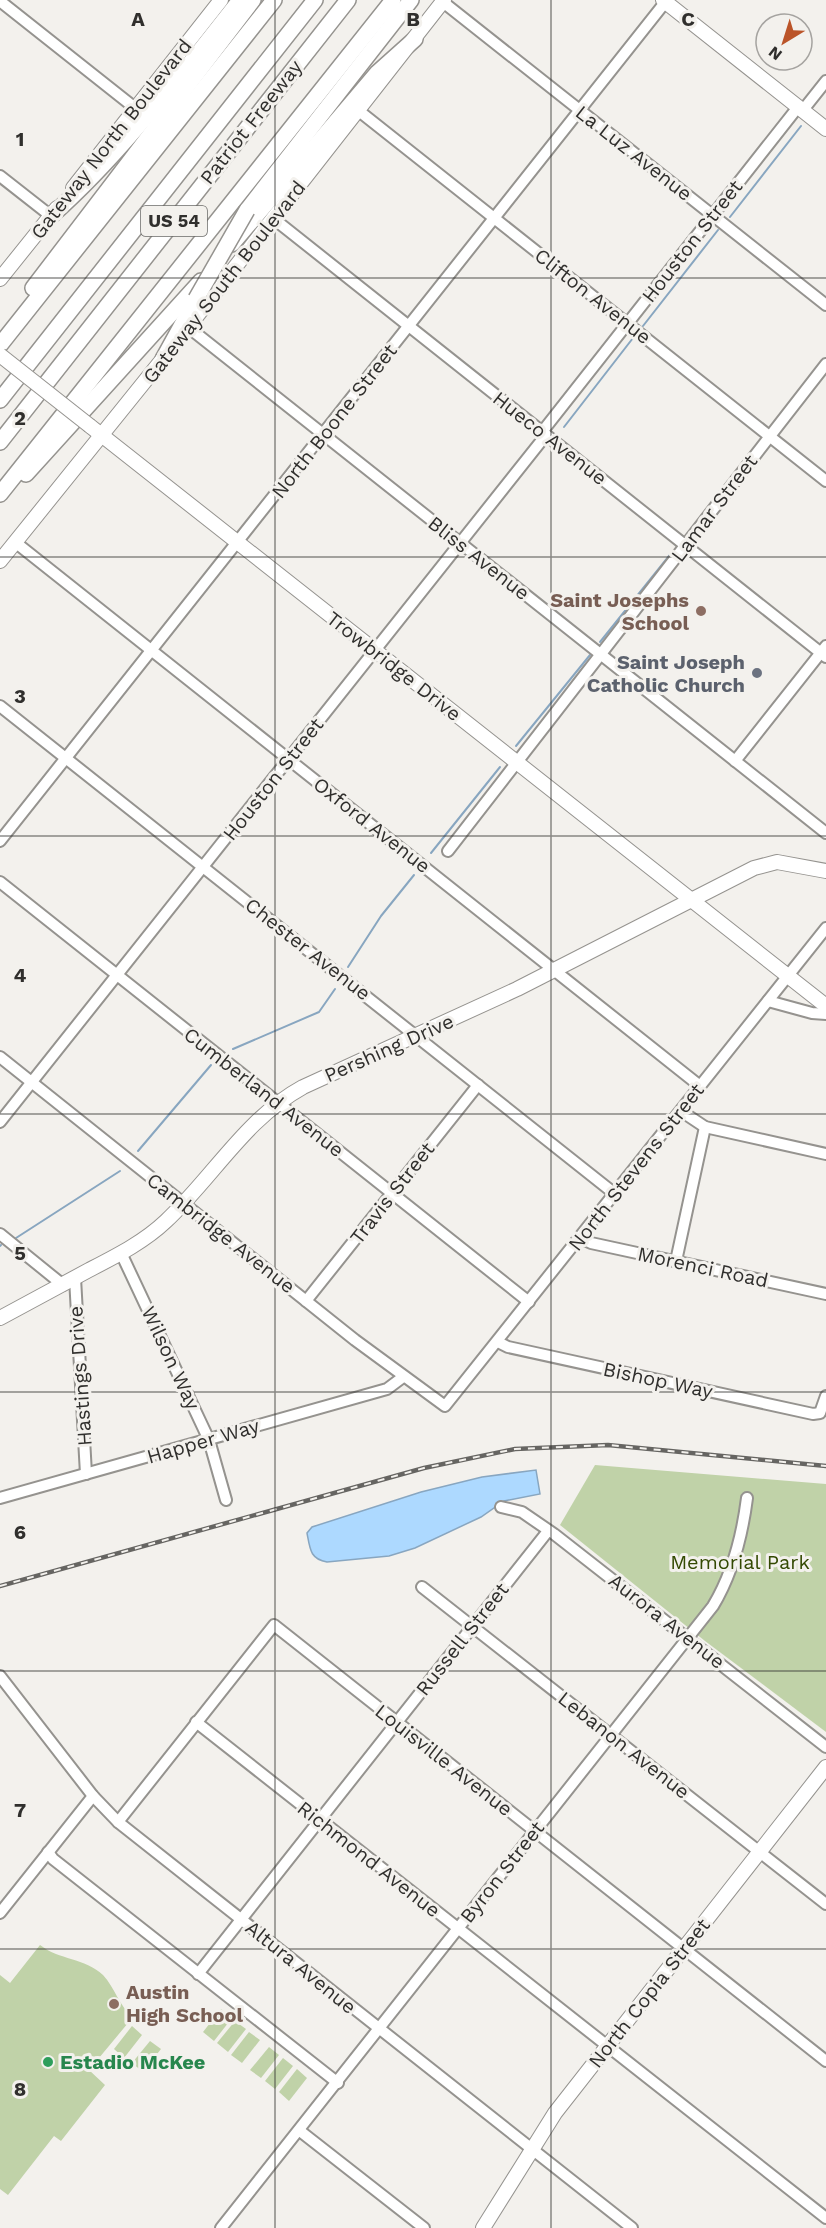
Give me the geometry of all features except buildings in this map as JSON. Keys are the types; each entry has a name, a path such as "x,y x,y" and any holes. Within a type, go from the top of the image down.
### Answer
{"highway":[{"path":"51,216 71,198 150,109 240,0"},
{"path":"0,331 254,0"},
{"path":"0,345 274,0"},
{"name":"Patriot Freeway","path":"0,400 315,0"},
{"name":"Patriot Freeway","path":"0,442 348,0"},
{"path":"0,494 393,0"},
{"path":"163,359 247,210 411,0"},
{"path":"0,503 179,308 377,73 415,39"},
{"path":"0,388 57,316 75,304"}],"main road":[{"name":"Gateway North Boulevard","path":"0,279 221,0"},
{"name":"Gateway South Boulevard","path":"0,561 274,219 444,1"},
{"path":"665,1 826,129"},
{"name":"Trowbridge Drive","path":"0,355 786,978 826,1006"},
{"name":"Pershing Drive","path":"0,1318 121,1253 154,1232 183,1203 250,1125 277,1102 303,1086 417,1036 555,970 766,864 787,863 826,872"},
{"name":"North Copia Street","path":"483,2228 555,2113 826,1767"}],"street":[{"path":"0,1 135,108"},
{"name":"La Luz Avenue","path":"444,1 826,305"},
{"name":"North Boone Street","path":"0,841 665,1"},
{"name":"Houston Street","path":"0,1122 460,543 627,323 713,215 826,81"},
{"name":"Clifton Avenue","path":"359,111 826,481"},
{"path":"0,176 51,216"},
{"name":"Hueco Avenue","path":"274,219 686,546 824,652"},
{"name":"Bliss Avenue","path":"188,327 826,833"},
{"name":"Lamar Street","path":"448,851 826,364"},
{"name":"Oxford Avenue","path":"15,542 700,1086"},
{"path":"735,761 824,652"},
{"name":"Chester Avenue","path":"0,705 615,1194"},
{"name":"Cumberland Avenue","path":"0,882 529,1302"},
{"name":"North Stevens Street","path":"445,1406 826,928"},
{"path":"768,1001 803,1011 826,1014"},
{"name":"Cambridge Avenue","path":"0,1057 306,1301 403,1377 445,1406"},
{"name":"Travis Street","path":"306,1301 478,1085"},
{"path":"681,1111 705,1127 826,1154"},
{"path":"676,1262 705,1127"},
{"name":"Hastings Drive","path":"0,1234 69,1281 86,1474"},
{"name":"Morenci Road","path":"580,1238 591,1243 826,1294"},
{"name":"Wilson Way","path":"121,1253 209,1440 226,1500"},
{"name":"Bishop Way","path":"498,1342 508,1347 813,1414 820,1413 826,1396"},
{"name":"Happer Way","path":"0,1498 387,1389 403,1377"},
{"name":"Byron Street","path":"222,2228 713,1606 731,1570 744,1522 747,1498"},
{"name":"Aurora Avenue","path":"501,1507 522,1512 548,1531 826,1747"},
{"name":"Russell Street","path":"198,1974 548,1531"},
{"name":"Lebanon Avenue","path":"422,1587 826,1904"},
{"name":"Louisville Avenue","path":"196,1722 274,1625 826,2061"},
{"name":"Altura Avenue","path":"0,1676 93,1796 118,1822 632,2228"},
{"path":"118,1822 196,1722"},
{"name":"Richmond Avenue","path":"196,1722 826,2218"},
{"path":"0,1913 4,1898 48,1852 93,1796"},
{"path":"48,1852 53,1859 338,2083"},
{"path":"300,2131 424,2228"}],"green space":[{"name":"Memorial Park","path":"595,1465 826,1484 826,1732 705,1641 560,1525"},
{"name":"Estadio McKee","path":"40,1945 55,1954 96,1969 107,1980 124,2008 133,2017 89,2070 105,2085 61,2141 54,2136 8,2195 0,2189 0,1975 10,1983"},
{"path":"221,2009 232,2018 214,2041 203,2032"},
{"path":"235,2021 246,2029 228,2052 217,2043"},
{"path":"132,2026 142,2035 124,2058 114,2049"},
{"path":"249,2032 260,2040 242,2063 231,2055"},
{"path":"150,2041 161,2049 143,2072 132,2063"},
{"path":"269,2047 279,2055 261,2078 250,2070"},
{"path":"283,2058 293,2066 275,2089 265,2081"},
{"path":"297,2069 307,2078 289,2101 279,2092"}],"water":[{"path":"536,1470 540,1494 504,1501 481,1517 415,1548 389,1556 327,1562 314,1556 310,1548 307,1533 312,1527 421,1492 482,1477"}],"waterway":[{"path":"730,217 801,126"},
{"path":"643,326 718,230"},
{"path":"564,427 633,338"},
{"path":"600,642 673,551"},
{"path":"516,746 590,655"},
{"path":"431,853 500,767"},
{"path":"348,967 381,916 414,875"},
{"path":"233,1049 319,1012 335,989"},
{"path":"138,1151 211,1065"},
{"path":"16,1238 120,1171"}],"railway":[{"path":"0,1586 424,1468 515,1449 608,1445 826,1466"}],"place":[{"name":"Saint Josephs School","path":"701,611"},
{"name":"Saint Joseph Catholic Church","path":"757,673"},
{"name":"Austin High School","path":"114,2004"},
{"name":"Estadio McKee","path":"48,2062"}]}
